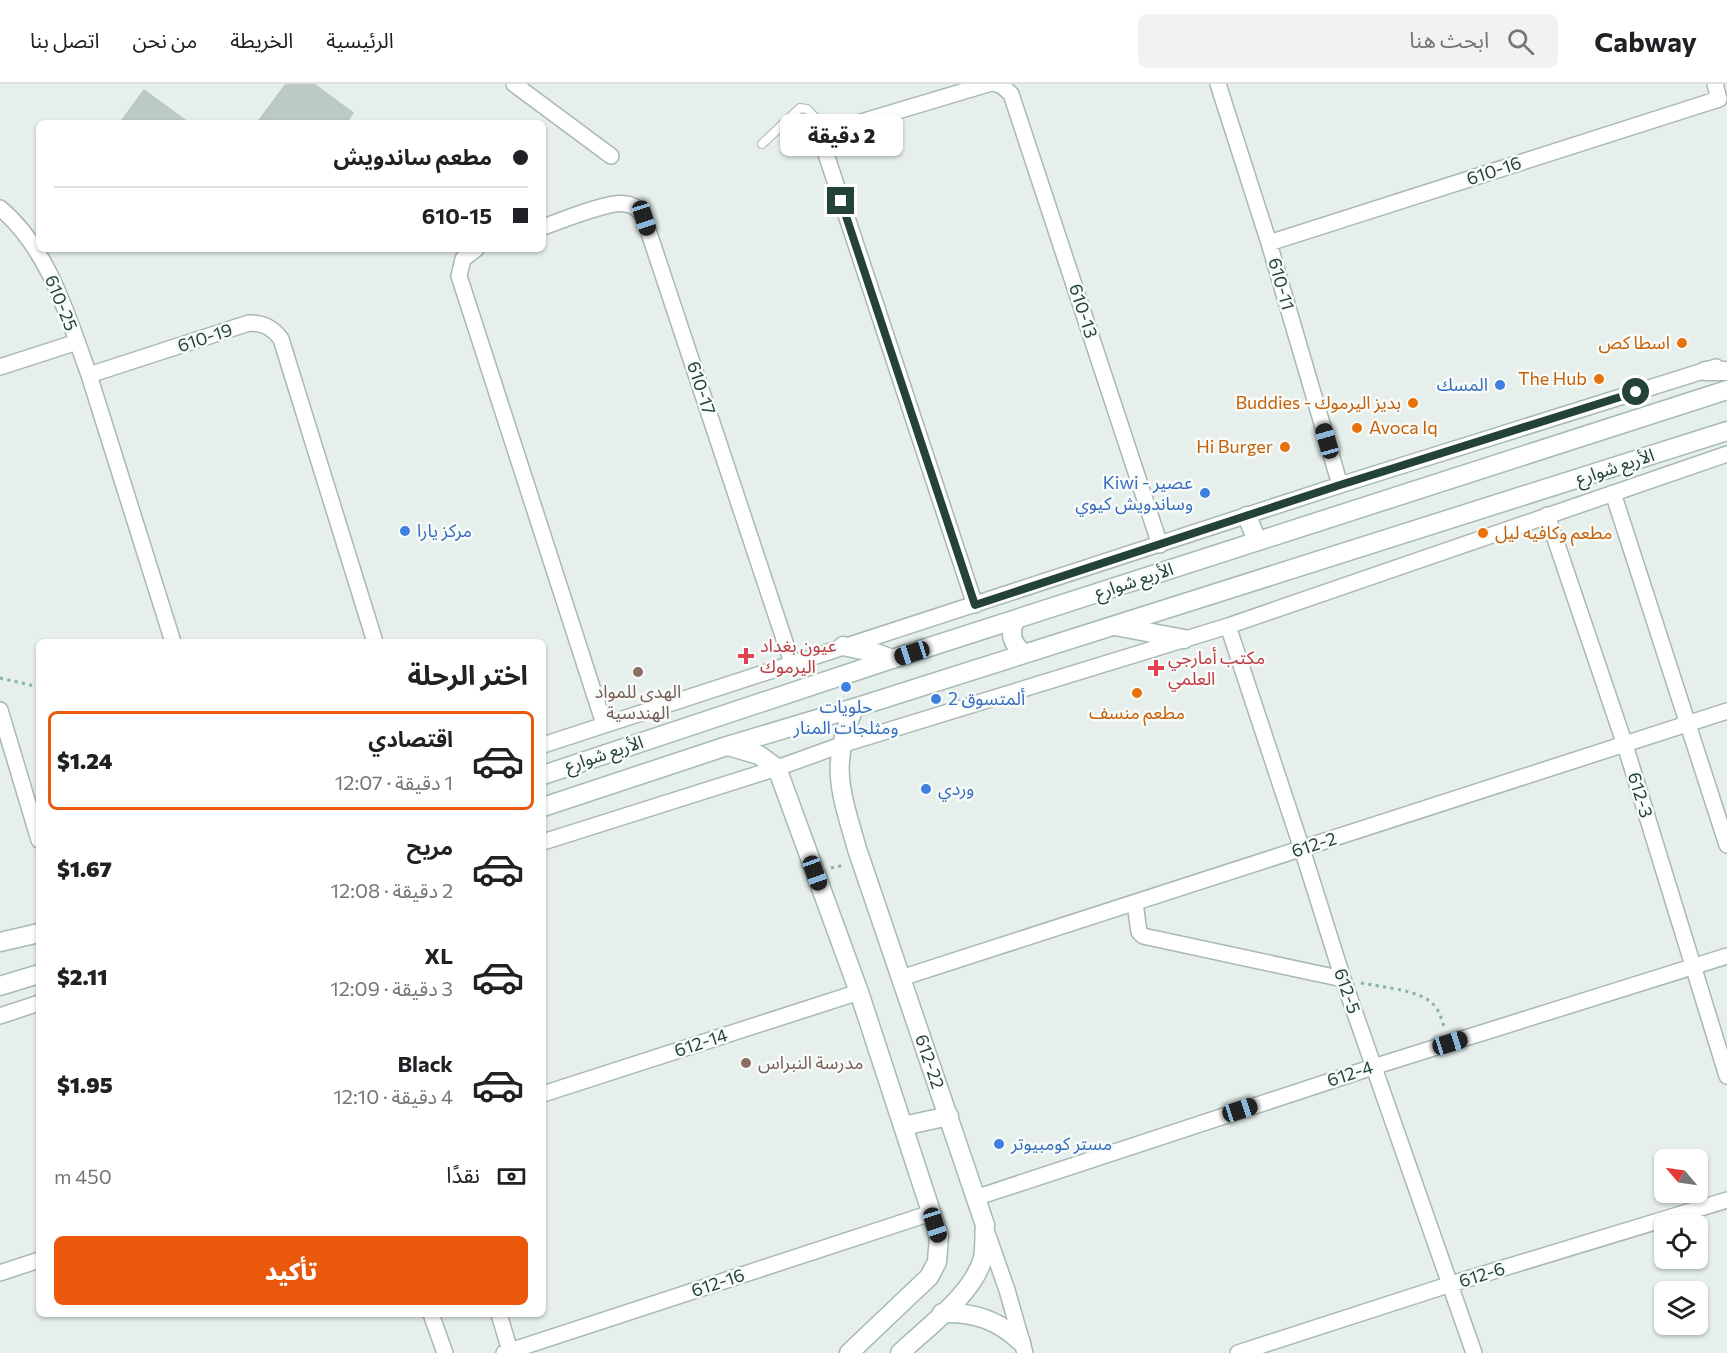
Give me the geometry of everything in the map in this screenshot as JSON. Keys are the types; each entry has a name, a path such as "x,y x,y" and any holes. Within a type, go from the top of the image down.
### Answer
{"main road":[{"path":"1705,370 1727,371"},
{"name":"الأربع شوارع","path":"546,774 892,659 1727,390"},
{"name":"الأربع شوارع","path":"546,806 727,746 1724,434"},
{"path":"1247,516 1257,541"},
{"path":"1015,621 1012,639 1024,653"},
{"path":"1113,626 1184,639"},
{"path":"972,634 980,640 984,650 983,660 976,668"},
{"path":"843,646 892,659"},
{"name":"612-22","path":"854,708 838,761 842,795 984,1225 983,1257 967,1288 900,1353"},
{"path":"727,746 749,750 777,768 859,992 940,1245 933,1270 923,1284 849,1353"},
{"path":"0,942 36,934"},
{"path":"0,986 36,975"},
{"path":"903,1126 949,1116"},
{"path":"942,1313 971,1314 985,1318 998,1324 1021,1349"}],"street":[{"path":"514,84 611,156"},
{"path":"975,605 826,157 826,145 831,134 841,128 988,84"},
{"name":"610-13","path":"996,84 1011,94 1160,545"},
{"name":"610-11","path":"1218,84 1269,243 1340,485"},
{"name":"610-16","path":"1269,243 1720,95"},
{"name":"610-17","path":"546,226 615,203 635,207 644,218 792,663"},
{"name":"610-25","path":"0,208 24,231 36,247"},
{"name":"610-25","path":"39,252 89,375"},
{"path":"472,252 463,259 459,276 604,724"},
{"name":"610-19","path":"89,375 249,323 259,323 275,332 284,351 374,639"},
{"path":"0,368 77,342"},
{"path":"546,744 1340,485 1727,363"},
{"path":"89,375 172,639"},
{"path":"546,841 841,746 1228,626 1727,454"},
{"path":"1613,493 1727,845"},
{"name":"612-3","path":"1547,516 1625,745 1727,1076"},
{"name":"612-5","path":"1228,626 1343,980 1474,1353"},
{"path":"0,710 36,830"},
{"name":"612-2","path":"901,978 1727,711"},
{"path":"1135,903 1139,932 1143,936 1343,980"},
{"name":"612-4","path":"975,1198 1373,1066 1727,956"},
{"name":"612-14","path":"546,1093 859,992"},
{"path":"0,1016 36,1004"},
{"name":"612-6","path":"1238,1353 1451,1284 1727,1200"},
{"name":"612-16","path":"507,1352 931,1213"},
{"path":"984,1225 1007,1290 1021,1349"},
{"path":"0,1273 36,1261"},
{"path":"432,1317 445,1353"},
{"path":"500,1317 507,1352"}],"lane":[{"path":"762,144 800,108 807,110 831,134"}],"path":[{"path":"0,678 36,686"},
{"path":"815,873 862,860"},
{"path":"1343,980 1422,996 1433,1004 1441,1016 1450,1043"}],"building":[{"path":"286,84 314,84 353,113 348,120 259,120"},
{"path":"144,90 185,120 122,120"}],"place":[{"name":"اسطا كص","path":"1682,343"},
{"name":"The Hub","path":"1599,379"},
{"name":"المسك","path":"1500,385"},
{"name":"Buddies - بديز اليرموك","path":"1413,403"},
{"name":"Avoca Iq","path":"1357,428"},
{"name":"Hi Burger","path":"1285,447"},
{"name":"Kiwi - عصير وساندويش كيوي","path":"1205,493"},
{"name":"مركز يارا","path":"405,531"},
{"name":"مطعم وكافيه ليل","path":"1483,533"},
{"name":"عيون بغداد اليرموك","path":"746,656"},
{"name":"مكتب أمارجي العلمي","path":"1156,668"},
{"name":"الهدى للمواد الهندسية","path":"638,672"},
{"name":"حلويات ومثلجات المنار","path":"846,687"},
{"name":"مطعم منسف","path":"1137,693"},
{"name":"ألمتسوق 2","path":"936,699"},
{"name":"وردي","path":"926,789"},
{"name":"مدرسة النبراس","path":"746,1063"},
{"name":"مستر كومبيوتر","path":"999,1144"}],"route":[{"path":"841,201 975,605 1340,485 1636,392"}]}
